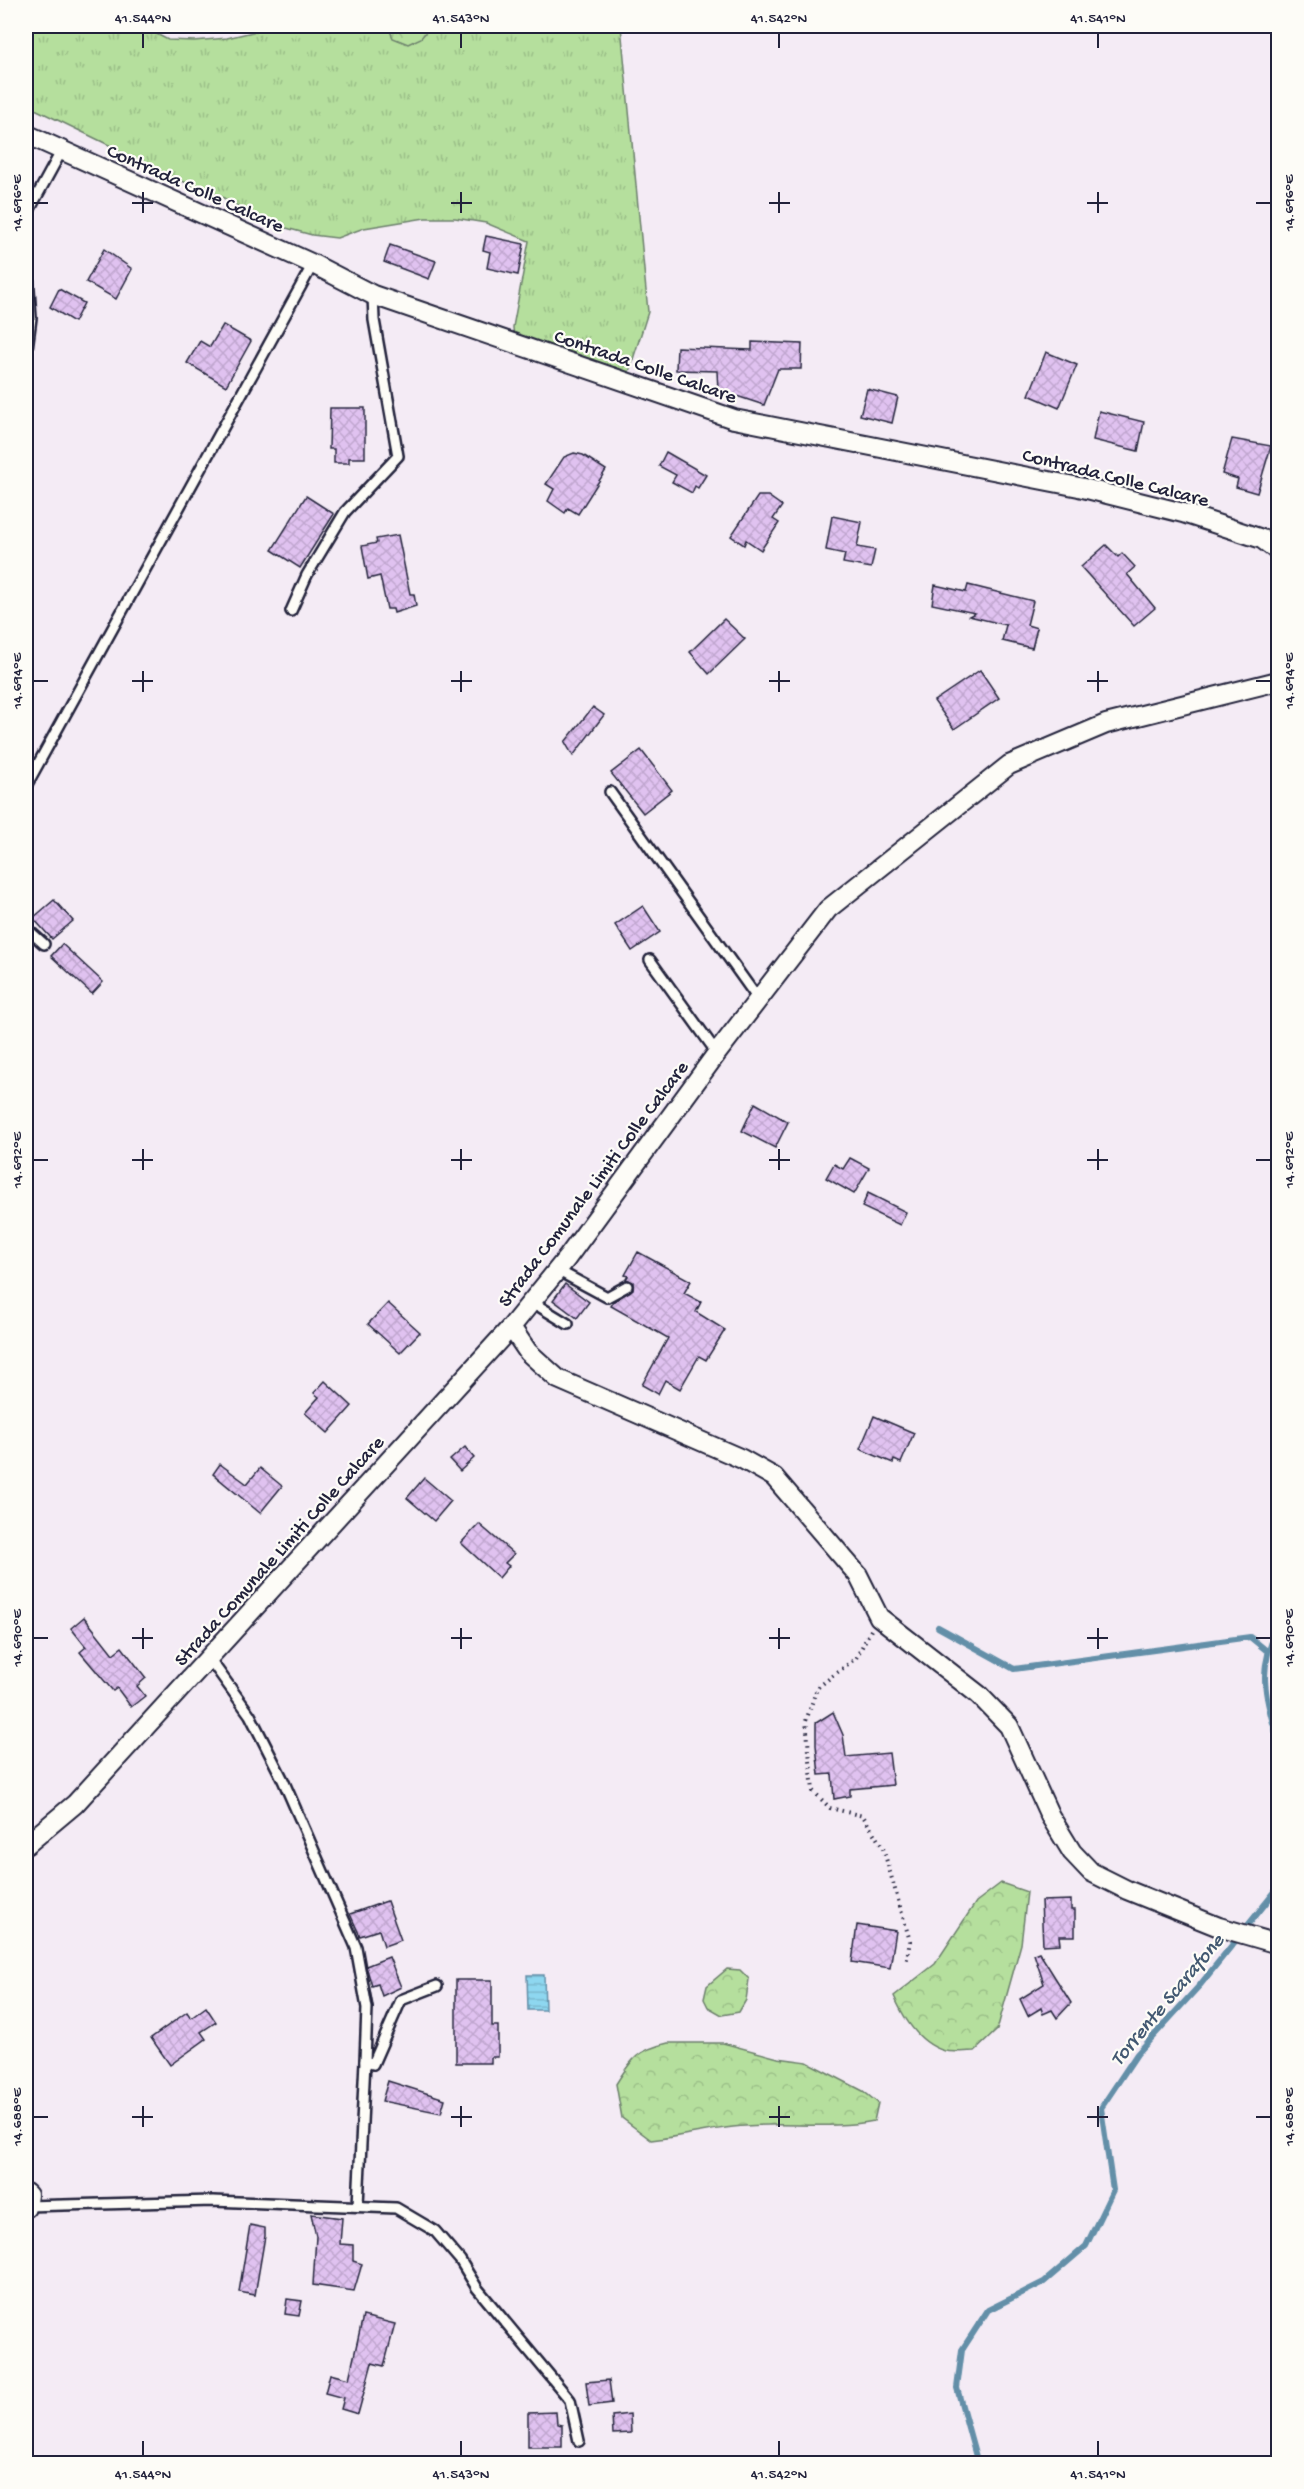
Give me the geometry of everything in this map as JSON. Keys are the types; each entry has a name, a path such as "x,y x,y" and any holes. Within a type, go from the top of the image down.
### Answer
{"street":[{"name":"Contrada Colle Calcare","path":"26,134 313,264 374,295 734,419 1079,487 1183,513 1262,539 1278,551"},
{"name":"Strada Comunale Limiti Colle Calcare","path":"26,1845 75,1804 511,1327 557,1270 717,1053 828,909 1009,765 1106,724 1278,681"},
{"path":"511,1327 528,1352 558,1378 742,1459 774,1477 858,1575 879,1617 978,1695 1009,1726 1050,1816 1072,1852 1091,1872 1127,1890 1219,1927 1278,1944"},
{"path":"26,2193 28,2195 26,2207"}],"lane":[{"path":"26,216 62,150"},
{"path":"26,246 31,318 26,356"},
{"path":"26,786 313,264"},
{"path":"291,611 307,575 345,512 398,456 374,320 374,295"},
{"path":"610,792 758,999"},
{"path":"26,928 44,944"},
{"path":"650,960 717,1053"},
{"path":"557,1270 607,1297 627,1286"},
{"path":"532,1302 568,1323"},
{"path":"209,1658 250,1715 283,1780 356,1947 367,2008 358,2205"},
{"path":"366,2061 373,2064 401,2000 437,1986"},
{"path":"26,2207 213,2201 396,2208 435,2231 460,2260 477,2288 505,2324 570,2400 579,2440"}],"path":[{"path":"879,1617 856,1658 817,1688 806,1721 813,1791 830,1808 863,1816 883,1848 910,1941 906,1964"}],"green space":[{"path":"33,26 141,26 168,40 194,41 227,38 278,26 621,26 648,312 628,375 514,340 513,327 529,241 486,223 455,218 425,218 364,228 337,238 312,235 264,222 222,197 132,161 113,147 37,110 26,107 26,29"},
{"path":"388,26 431,26 421,38 408,44 393,38"},
{"path":"1001,1883 1027,1892 1021,1944 997,2030 975,2051 956,2052 936,2048 920,2037 894,1996 935,1964 976,1902"},
{"path":"727,1969 740,1970 749,1979 746,2000 739,2012 722,2015 708,2007 704,1999 707,1986"},
{"path":"668,2043 723,2043 778,2058 807,2062 863,2091 878,2103 874,2121 839,2125 751,2125 651,2140 622,2118 616,2084 637,2056 649,2049"}],"water":[{"path":"527,1975 544,1975 545,2010 528,2010"}],"building":[{"path":"486,236 524,244 518,275 487,268 490,252 483,250"},
{"path":"390,245 436,261 429,279 384,262"},
{"path":"104,249 132,269 116,299 86,282"},
{"path":"59,289 84,303 74,322 50,307"},
{"path":"223,325 251,341 226,386 187,363 200,341 210,347"},
{"path":"752,342 802,344 801,369 778,369 764,405 718,390 717,371 676,370 677,347 752,350"},
{"path":"1046,352 1077,365 1059,408 1029,395"},
{"path":"867,389 898,397 892,423 860,415"},
{"path":"330,408 365,408 365,458 349,458 349,463 334,463 334,449 329,449"},
{"path":"1099,411 1144,422 1138,451 1093,440"},
{"path":"1232,439 1271,446 1257,493 1236,487 1238,479 1222,474"},
{"path":"666,452 706,475 698,488 695,486 692,493 672,482 676,475 659,466"},
{"path":"574,453 583,455 606,470 578,514 568,508 565,513 548,501 554,489 546,484 564,457"},
{"path":"306,496 334,514 300,568 272,550"},
{"path":"758,496 768,496 782,506 773,519 779,523 761,550 746,540 744,545 731,536"},
{"path":"832,516 862,522 857,547 875,550 871,568 843,563 845,554 826,550"},
{"path":"398,535 410,594 414,594 416,606 394,613 393,609 387,609 380,576 368,579 362,546 377,543 376,539"},
{"path":"1106,545 1118,557 1122,553 1135,567 1127,574 1155,608 1134,626 1081,567"},
{"path":"935,585 966,592 968,585 1033,601 1027,625 1037,628 1032,648 1002,641 1006,625 969,616 975,613 932,604"},
{"path":"724,619 745,639 709,674 690,652"},
{"path":"980,670 999,698 954,729 934,701"},
{"path":"593,707 604,715 573,756 565,742"},
{"path":"641,750 672,790 643,813 611,773"},
{"path":"54,900 73,921 52,939 33,918"},
{"path":"643,906 660,932 632,951 615,925"},
{"path":"62,944 103,982 92,994 51,956"},
{"path":"755,1103 788,1122 775,1148 742,1131"},
{"path":"850,1158 869,1168 854,1194 826,1178 834,1164 843,1169"},
{"path":"868,1193 906,1212 900,1225 862,1207"},
{"path":"638,1252 691,1281 684,1293 701,1302 696,1312 725,1330 706,1360 699,1356 680,1389 665,1380 658,1394 642,1385 668,1338 611,1306 614,1301 633,1289 633,1282 626,1279 628,1276 625,1275"},
{"path":"565,1284 589,1302 577,1318 553,1300"},
{"path":"388,1303 420,1332 400,1353 368,1324"},
{"path":"325,1381 352,1406 328,1433 305,1413 319,1397 314,1393"},
{"path":"874,1416 914,1433 901,1463 894,1460 893,1463 860,1449"},
{"path":"465,1447 474,1458 460,1471 450,1460"},
{"path":"220,1464 247,1484 260,1468 282,1486 260,1513 213,1474"},
{"path":"424,1478 451,1501 434,1521 407,1498"},
{"path":"479,1524 514,1554 505,1563 509,1566 499,1578 461,1543"},
{"path":"84,1617 113,1654 122,1647 146,1678 137,1686 145,1696 131,1707 117,1688 113,1691 80,1652 86,1647 71,1628"},
{"path":"833,1712 843,1735 846,1757 889,1753 893,1785 850,1789 850,1796 834,1799 832,1774 819,1775 816,1745 816,1723"},
{"path":"1071,1900 1071,1910 1075,1910 1075,1936 1059,1936 1060,1944 1043,1945 1041,1901"},
{"path":"387,1901 401,1940 384,1946 379,1930 360,1936 350,1914"},
{"path":"857,1925 896,1931 890,1968 852,1962"},
{"path":"1039,1952 1071,2003 1057,2018 1052,2010 1043,2014 1041,2008 1028,2016 1020,1999 1044,1984 1034,1954"},
{"path":"389,1957 401,1987 382,1996 378,1984 372,1986 366,1966"},
{"path":"456,1980 492,1980 492,2026 498,2026 498,2057 491,2057 491,2063 456,2063"},
{"path":"206,2007 216,2022 201,2032 206,2039 170,2065 151,2038 187,2012 191,2018"},
{"path":"388,2081 445,2099 441,2113 382,2101"},
{"path":"311,2214 342,2218 340,2244 353,2245 353,2261 362,2264 354,2291 313,2285 316,2236"},
{"path":"250,2225 265,2228 255,2295 239,2292"},
{"path":"287,2299 302,2301 299,2316 285,2314"},
{"path":"363,2316 395,2324 384,2366 372,2363 358,2414 341,2409 344,2398 325,2393 330,2374 349,2379"},
{"path":"609,2380 612,2403 589,2406 586,2382"},
{"path":"556,2412 557,2424 562,2425 562,2447 528,2447 528,2413"},
{"path":"630,2414 631,2433 613,2434 612,2416"}],"waterway":[{"path":"938,1627 1014,1669 1250,1637 1267,1651"},
{"name":"Torrente Scarafone","path":"1278,1628 1271,1643 1265,1671 1267,1697 1278,1741"},
{"name":"Torrente Scarafone","path":"978,2464 957,2388 962,2350 988,2310 1044,2282 1086,2246 1113,2190 1101,2108 1137,2054 1200,1985 1278,1888"}]}
